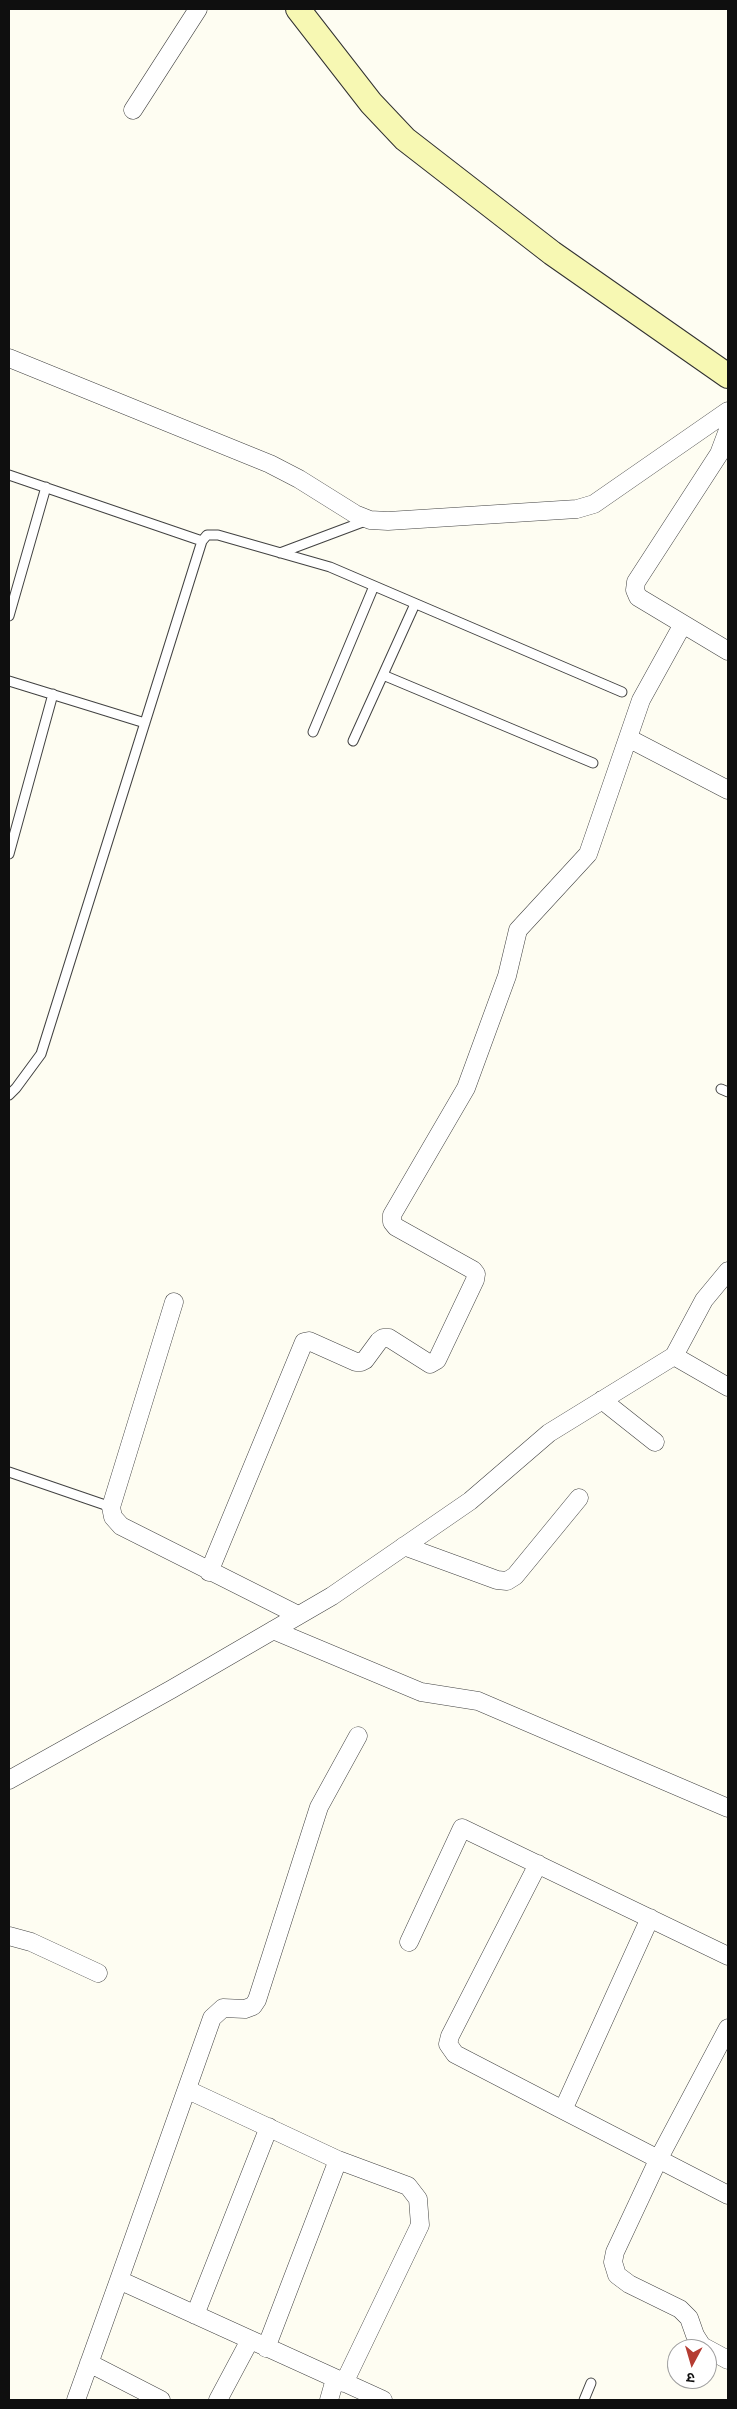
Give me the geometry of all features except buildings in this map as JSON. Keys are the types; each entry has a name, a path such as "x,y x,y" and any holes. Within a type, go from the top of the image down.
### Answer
{"street":[{"path":"133,110 198,9"},
{"path":"298,9 371,103 405,139 552,253 728,376"},
{"path":"9,358 270,464 299,479 355,514 370,520 388,521 577,509 594,504 728,411"},
{"path":"728,430 718,454 636,582 635,590 638,597 728,651"},
{"path":"209,1572 304,1342 356,1362 361,1362 378,1341 388,1338 430,1364 437,1360 475,1280 476,1274 396,1227 392,1222 392,1215 466,1088 507,976 518,930 588,854 641,700 683,624"},
{"path":"628,738 728,790"},
{"path":"9,1780 172,1690 332,1596 470,1501 549,1433 674,1356 704,1300 728,1271"},
{"path":"174,1302 111,1506 113,1517 121,1526 209,1572 298,1615"},
{"path":"674,1356 728,1387"},
{"path":"602,1400 655,1442"},
{"path":"404,1546 497,1580 507,1581 515,1576 579,1498"},
{"path":"273,1630 421,1692 478,1701 728,1808"},
{"path":"76,2400 188,2090 212,2018 216,2012 223,2008 245,2009 253,2006 257,2000 319,1807 358,1736"},
{"path":"409,1942 462,1828 728,1956"},
{"path":"538,1864 450,2036 448,2044 455,2054 728,2195"},
{"path":"563,2110 650,1918"},
{"path":"9,1936 31,1942 98,1974"},
{"path":"728,2028 659,2158 615,2252 613,2262 618,2275 629,2284 680,2309 689,2318 695,2335 702,2346 728,2360"},
{"path":"188,2090 338,2160 408,2186 418,2199 421,2213 420,2225 329,2400"},
{"path":"195,2315 268,2127"},
{"path":"266,2348 338,2160"},
{"path":"119,2280 383,2400"},
{"path":"218,2400 250,2340"},
{"path":"89,2363 161,2400"}],"lane":[{"path":"9,475 202,541"},
{"path":"9,616 46,487"},
{"path":"280,553 370,520"},
{"path":"9,1095 41,1054 202,541 207,535 218,535 330,567 622,692"},
{"path":"313,732 374,586"},
{"path":"353,741 415,604"},
{"path":"383,675 593,763"},
{"path":"9,681 145,723"},
{"path":"9,854 53,694"},
{"path":"9,1472 111,1506"},
{"path":"584,2400 591,2383"}]}
